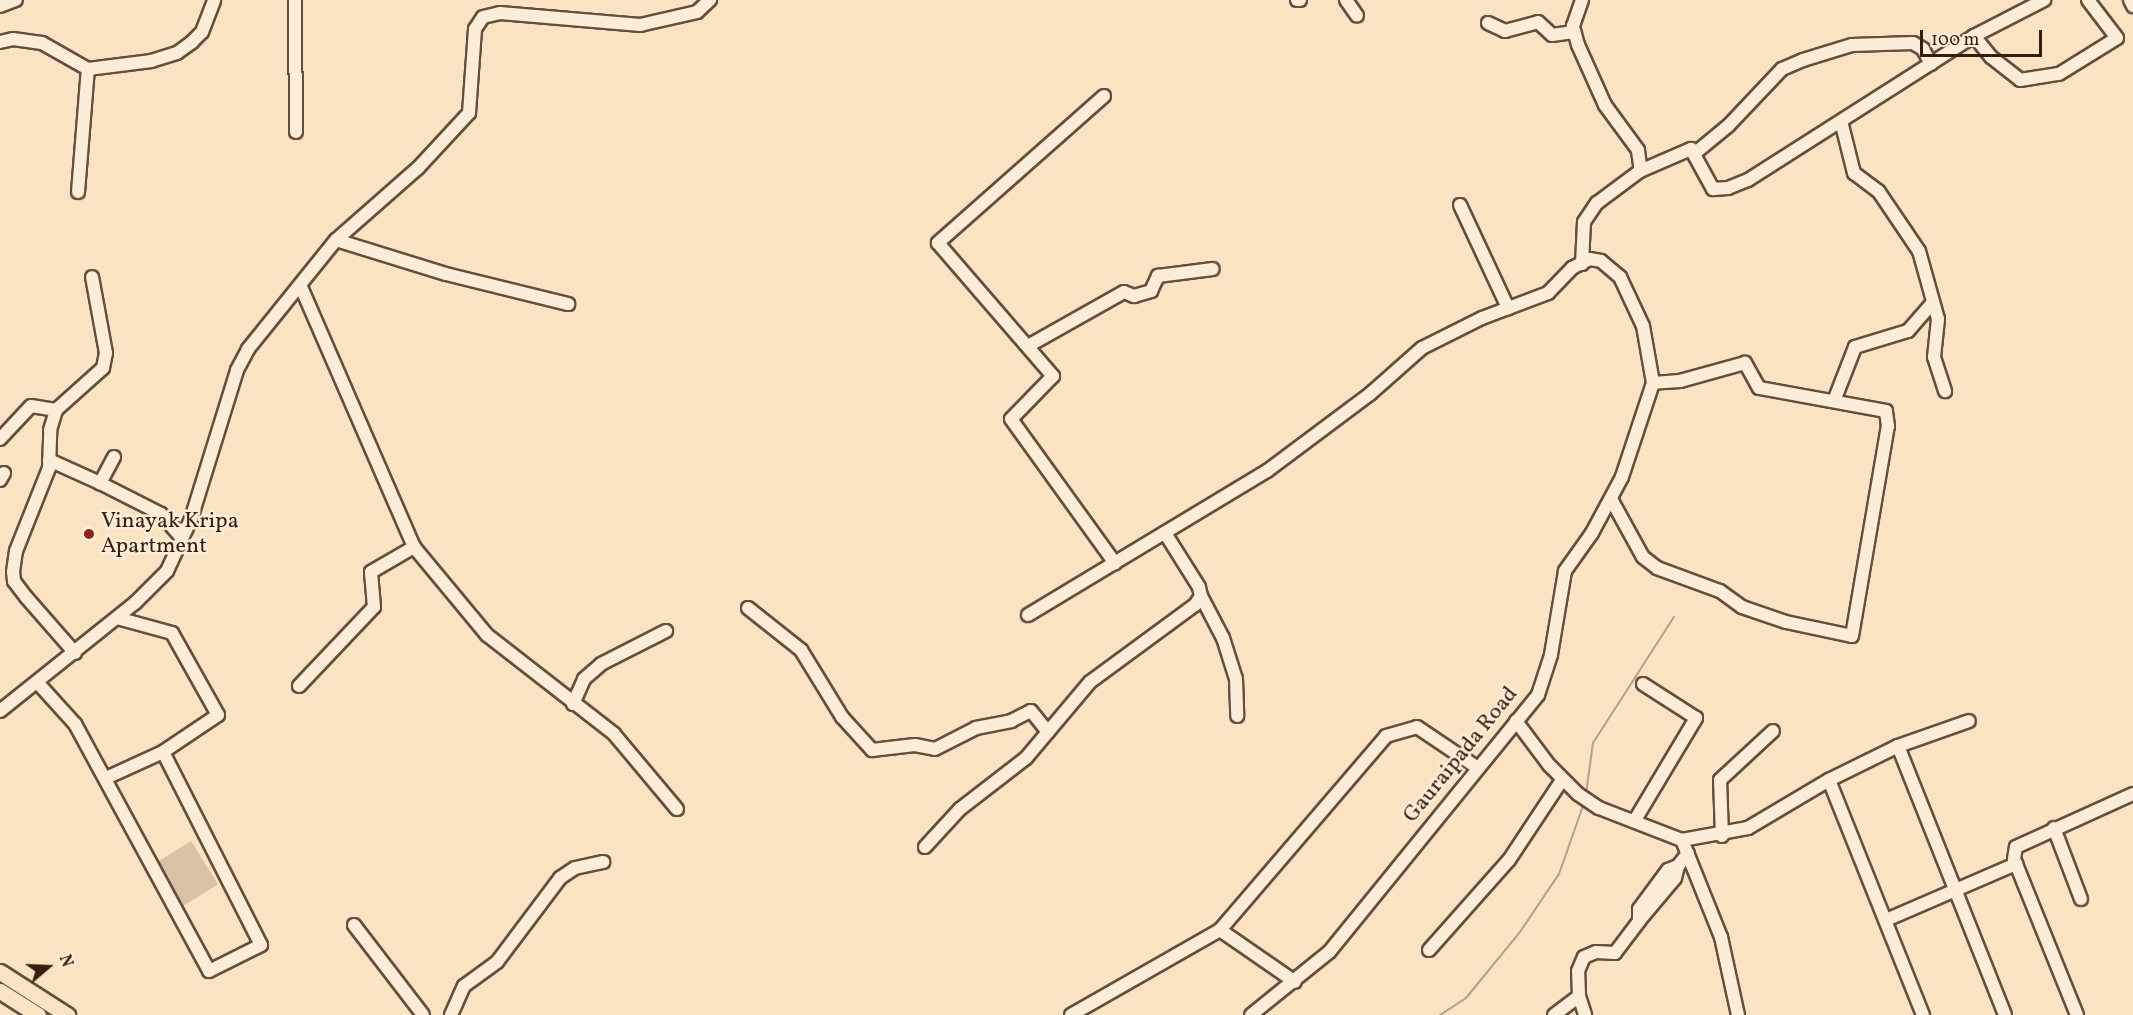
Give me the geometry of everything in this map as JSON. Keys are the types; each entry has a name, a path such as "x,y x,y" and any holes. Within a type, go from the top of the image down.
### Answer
{"main road":[{"path":"0,972 67,1015"},
{"path":"0,991 37,1015 46,1002"}],"street":[{"path":"0,6 16,0"},
{"path":"0,42 14,39 42,43 88,69 151,61 177,53 202,32 214,0"},
{"path":"295,0 296,132"},
{"path":"0,711 117,618 168,571 182,538 237,370 248,349 301,287 336,240 418,168 469,113 475,29 483,17 500,13 640,25 697,12 710,0"},
{"path":"1346,0 1357,15"},
{"path":"1582,0 1574,13 1574,32 1605,105 1638,150 1640,171"},
{"path":"1028,615 1267,471 1370,394 1422,348 1508,308 1548,293 1582,264 1584,222 1597,203 1640,171 1691,149 1713,189 1728,188 1841,121 1974,36 2044,0"},
{"path":"1974,36 1991,57 2019,80 2059,74 2117,38 2088,0"},
{"path":"2130,0 2133,6"},
{"path":"1488,23 1505,31 1538,22 1552,35 1574,32"},
{"path":"1694,154 1736,118 1782,69 1803,60 1852,45 1913,43 1923,49 1930,64"},
{"path":"78,192 88,69"},
{"path":"1104,96 938,243 1053,376 1011,419 1115,563"},
{"path":"1841,121 1854,173 1879,192 1919,251 1939,326 1935,369 1945,391"},
{"path":"1460,205 1508,308"},
{"path":"336,240 446,274 568,304"},
{"name":"Gauraipada Road","path":"1251,1015 1295,982 1329,952 1538,695 1545,675 1565,571 1611,499 1644,420 1653,383 1642,326 1620,276 1601,261 1590,259 1582,264"},
{"path":"1028,346 1124,292 1134,296 1151,291 1158,276 1213,269"},
{"path":"75,652 14,581 16,551 49,460 50,430 56,410 103,368 106,353 92,277"},
{"path":"301,287 414,547 487,635 614,734 677,809"},
{"path":"1834,401 1855,347 1908,331 1932,303"},
{"path":"1611,499 1643,557 1657,568 1720,591 1742,607 1786,622 1852,636 1888,417 1878,407 1759,388 1745,363 1680,381 1653,383"},
{"path":"0,439 31,405 56,410"},
{"path":"100,483 114,457"},
{"path":"49,460 161,514 182,538"},
{"path":"1165,533 1199,587 1201,596 1223,638 1236,679 1237,716"},
{"path":"299,686 375,608 371,572 414,547"},
{"path":"925,847 960,809 1026,758 1090,682 1201,596"},
{"path":"748,608 801,650 842,717 872,750 880,752 915,746 935,749 976,728 1011,721 1031,711 1048,732"},
{"path":"106,778 163,752 218,716 172,633 117,618"},
{"path":"573,704 584,679 601,664 666,631"},
{"path":"37,682 75,724 106,778 157,881 209,971 261,945 163,752"},
{"path":"1635,820 1696,718 1643,684"},
{"path":"1516,721 1562,780 1578,794 1599,808 1682,840 1722,836 1748,828 1829,780 1898,746 1968,721"},
{"path":"1071,1015 1220,930 1386,736 1417,727 1478,768"},
{"path":"1722,836 1720,780 1773,731"},
{"path":"1898,746 2005,1015"},
{"path":"1429,950 1509,860 1562,780"},
{"path":"1829,780 1923,1015"},
{"path":"2077,1015 2016,864 2016,847 2133,794"},
{"path":"2054,828 2081,899"},
{"path":"1682,840 1721,937 1738,1015"},
{"path":"1585,1015 1578,996 1578,971 1584,957 1596,952 1615,953 1639,921 1639,909 1668,870 1678,866 1688,853"},
{"path":"451,1015 464,986 497,962 560,878 575,868 603,862"},
{"path":"1886,920 2016,864"},
{"path":"354,926 423,1015"},
{"path":"1220,930 1295,982"},
{"path":"1554,1015 1578,996"}],"shaded area":[{"path":"191,841 218,884 183,906 156,863"}],"waterway":[{"path":"1586,794 1593,743 1674,617"},
{"path":"1440,1015 1466,998 1520,932 1559,874 1584,803"}],"place":[{"name":"Vinayak Kripa Apartment","path":"89,534"}]}
